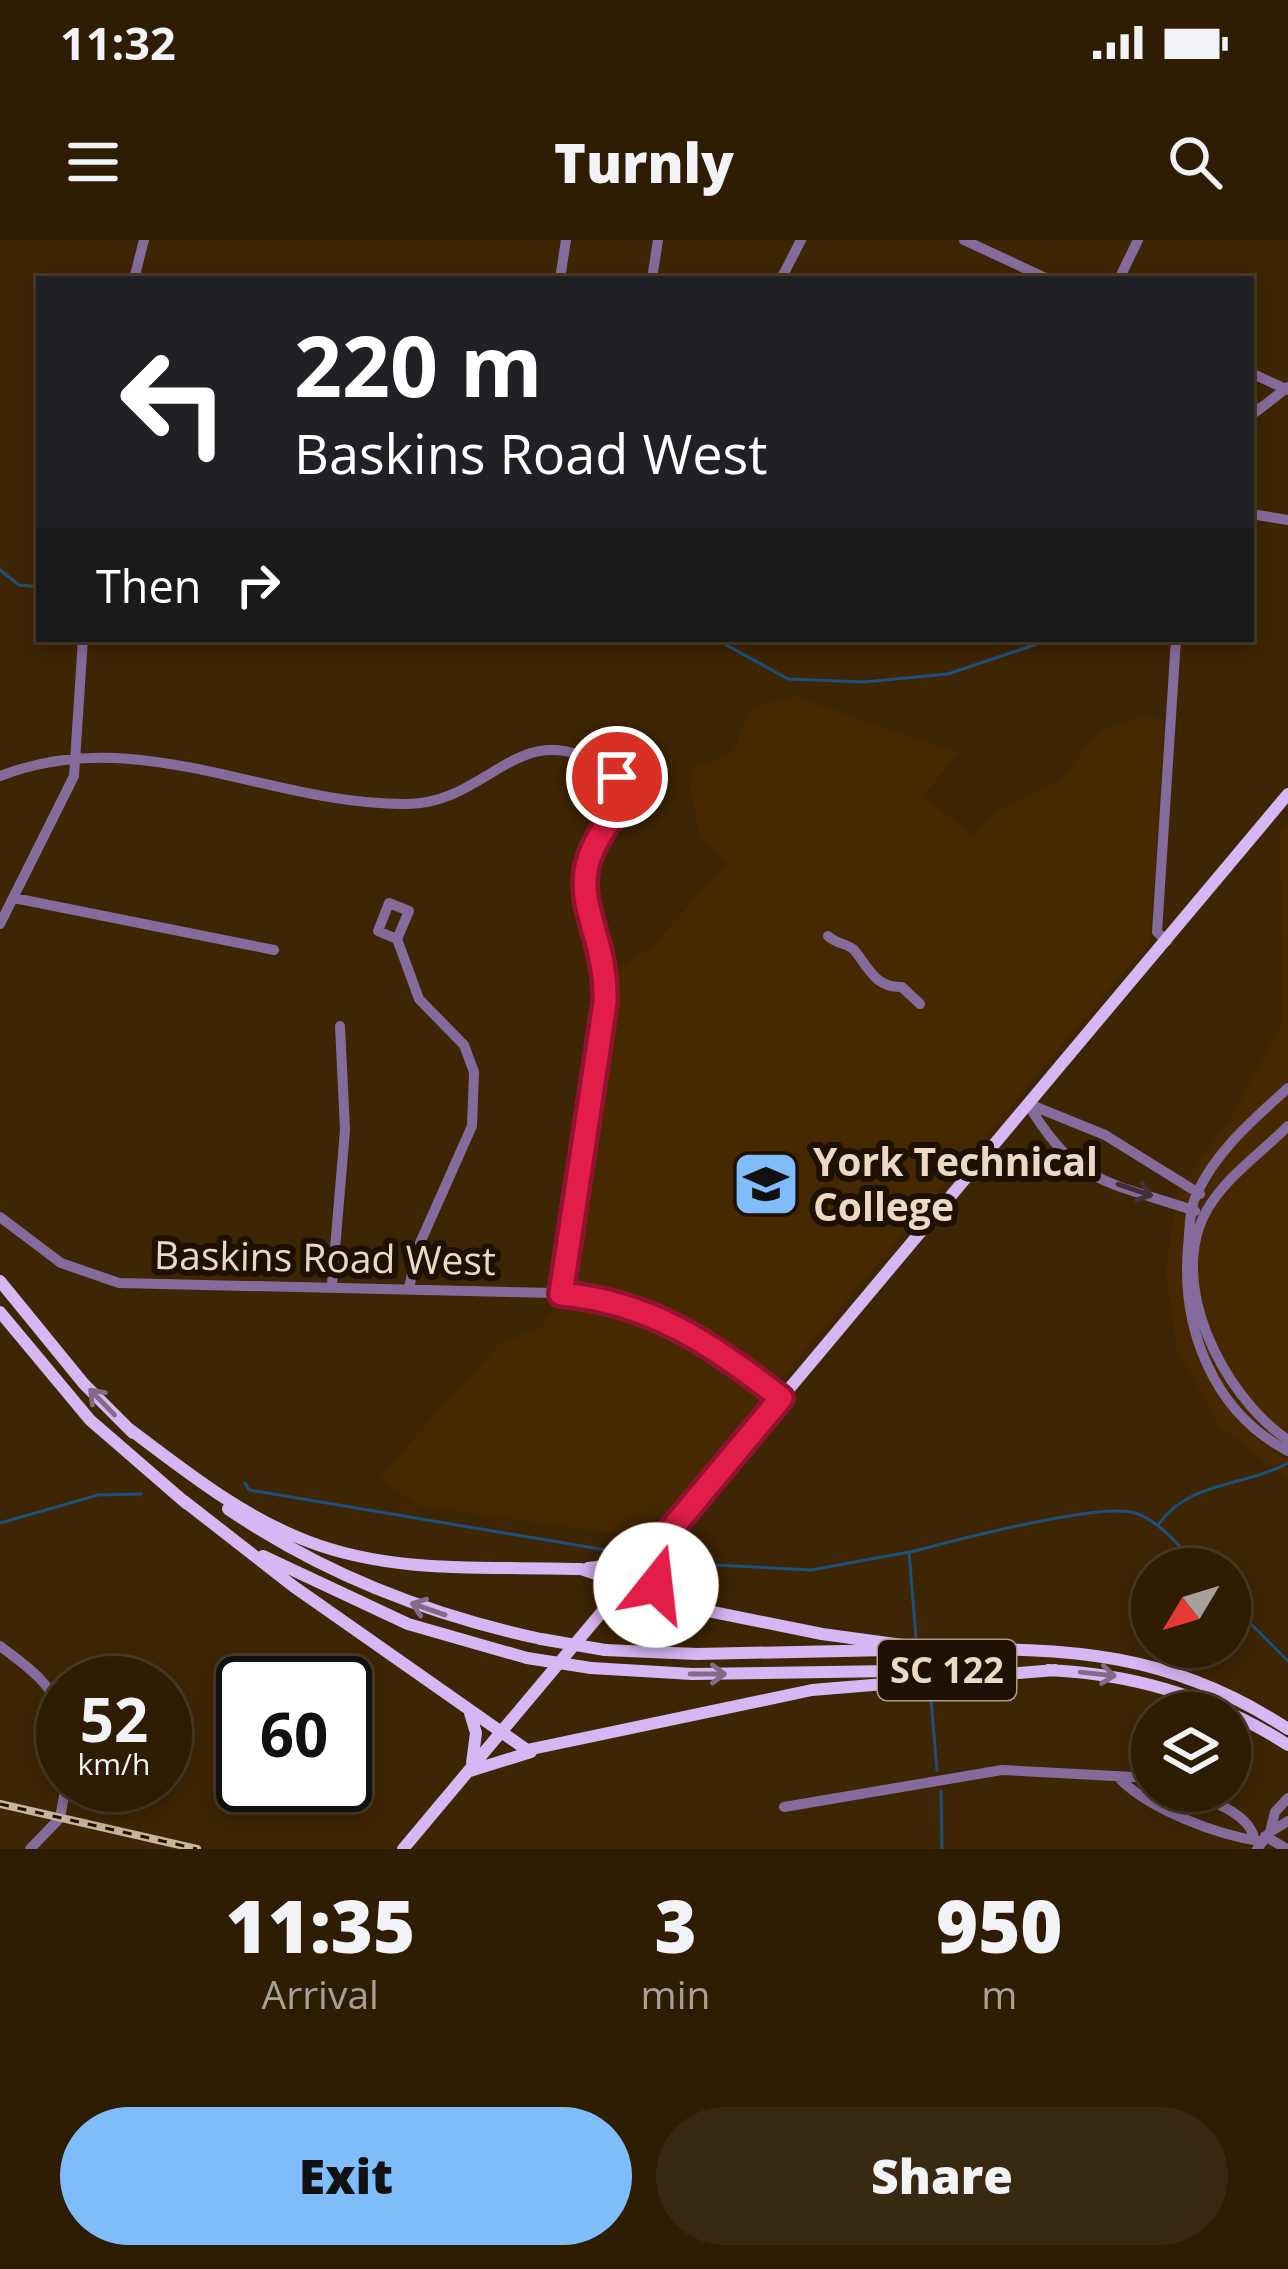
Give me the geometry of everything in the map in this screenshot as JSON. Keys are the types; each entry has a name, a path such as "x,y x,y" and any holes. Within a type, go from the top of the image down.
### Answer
{"main road":[{"path":"403,1849 1288,794"},
{"name":"SC 122","path":"0,1281 128,1428 243,1520 331,1569 451,1617 605,1649 698,1654 1065,1649 1125,1658 1208,1685 1288,1729"},
{"name":"SC 122","path":"0,1312 90,1420 184,1501 265,1557 365,1607 527,1658 591,1668 678,1674 1054,1670 1161,1687 1246,1720 1288,1745"},
{"path":"128,1428 242,1509 329,1549 401,1564 581,1569 623,1562 659,1544"},
{"path":"184,1501 469,1712 503,1730 519,1747 537,1751"},
{"path":"659,1544 656,1585 681,1607"},
{"path":"581,1569 602,1576 619,1593 681,1607 940,1650"},
{"path":"469,1772 537,1751 812,1690 1054,1670"},
{"path":"469,1712 477,1743 469,1772"}],"street":[{"path":"135,276 144,240"},
{"path":"560,276 566,240"},
{"path":"652,276 658,240"},
{"path":"783,276 801,240"},
{"path":"964,240 1042,276"},
{"path":"1120,276 1138,240"},
{"path":"1254,374 1287,389 1254,414"},
{"path":"1254,514 1288,520"},
{"path":"0,924 65,800 77,756 83,642"},
{"path":"1167,941 1157,932 1176,642"},
{"path":"0,776 77,756 153,759 386,804 436,800 533,751 580,754 617,777 643,774 654,791 646,810 632,814 619,809 611,797 617,777"},
{"path":"561,1294 605,1003 605,972 583,873 593,842 619,809"},
{"path":"14,898 274,950"},
{"path":"1159,907 1166,920 1184,919"},
{"path":"828,936 852,947 864,969 886,986 902,986 920,1004"},
{"path":"397,939 409,960 414,991 464,1046 474,1072 472,1126 416,1252 410,1289"},
{"path":"332,1285 344,1130 340,1026"},
{"path":"1288,1088 1218,1158 1197,1192 1186,1274 1194,1338 1238,1412 1288,1451"},
{"path":"1028,1104 1105,1135 1197,1192 1208,1210"},
{"path":"1028,1104 1066,1160 1085,1173 1191,1210 1208,1210"},
{"path":"1288,1126 1208,1210 1196,1270 1205,1332 1222,1372 1245,1404 1288,1440"},
{"name":"Baskins Road West","path":"1,1219 61,1263 119,1283 561,1294 626,1305 678,1324 781,1398"},
{"path":"0,1646 36,1674"},
{"path":"784,1807 1002,1770 1119,1778 1131,1773"},
{"path":"1119,1778 1130,1789 1246,1842 1261,1839 1288,1821"},
{"path":"1261,1839 1288,1798"},
{"path":"30,1849 61,1812"},
{"path":"1229,1812 1261,1839 1287,1849"}],"shaded area":[{"name":"York Technical College","path":"794,696 959,753 924,795 973,837 1000,810 1060,780 1099,731 1138,717 1164,719 1150,941 647,1538 415,1505 380,1476 500,1343 541,1327 574,1284 617,987 614,973 652,946 728,862 701,838 690,791 693,768 733,752 751,708"},
{"path":"1288,821 1288,1479 1220,1427 1176,1347 1166,1273 1176,1195 1234,1113 1283,1020 1280,831"}],"waterway":[{"path":"0,570 19,585 36,587"},
{"path":"721,642 788,679 864,682 948,674 1043,642"},
{"path":"1158,1525 1170,1511 1201,1492 1288,1463"},
{"path":"245,1483 249,1490 606,1550"},
{"path":"0,1523 98,1495 141,1494"},
{"path":"911,1552 1025,1524 1117,1511 1153,1522 1180,1548"},
{"path":"677,1563 811,1570 909,1552 916,1637"},
{"path":"1251,1624 1288,1661"},
{"path":"920,1688 931,1700 937,1770"},
{"path":"941,1791 942,1849"}],"railway":[{"path":"0,1804 197,1849"}],"place":[{"name":"York Technical College","path":"766,1184"}],"route":[{"path":"617,777 611,797 619,809 593,842 583,873 606,985 589,1127 561,1294 626,1305 678,1324 781,1398 659,1544 653,1566 656,1585"}]}
